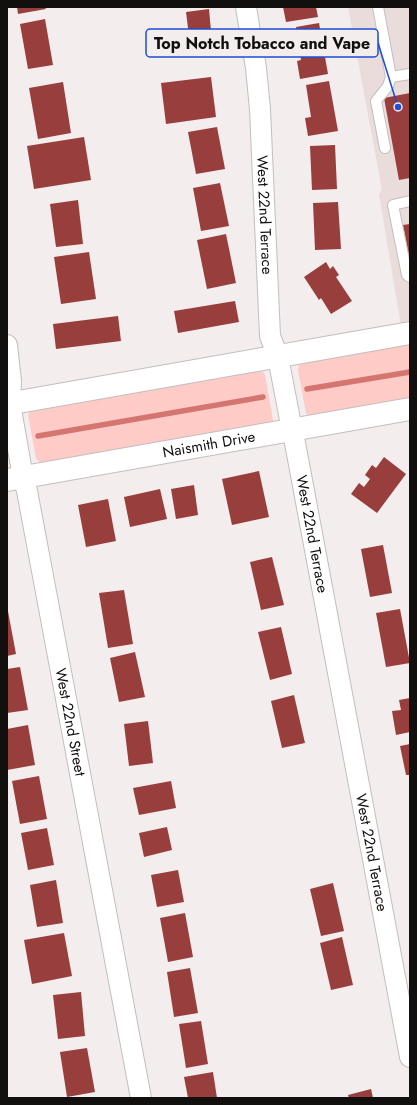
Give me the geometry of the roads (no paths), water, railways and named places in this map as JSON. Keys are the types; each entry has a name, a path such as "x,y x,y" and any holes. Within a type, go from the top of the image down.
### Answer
{"street":[{"name":"West 22nd Terrace","path":"246,7 256,68 260,109 270,336 278,357 292,430 296,443 410,1057"},
{"path":"8,404 410,333"},
{"name":"West 22nd Street","path":"7,345 11,381 8,404 15,479 27,491 141,1098"},
{"name":"Naismith Drive","path":"15,479 410,409"}],"lane":[{"path":"378,7 391,77 388,86 376,101 385,148"},
{"path":"391,77 410,74"},
{"path":"410,201 393,205 407,275 410,277"}],"waterway":[{"path":"307,389 410,372"},
{"path":"38,436 263,397"}],"place":[{"name":"Top Notch Tobacco and Vape","path":"398,107"}]}
